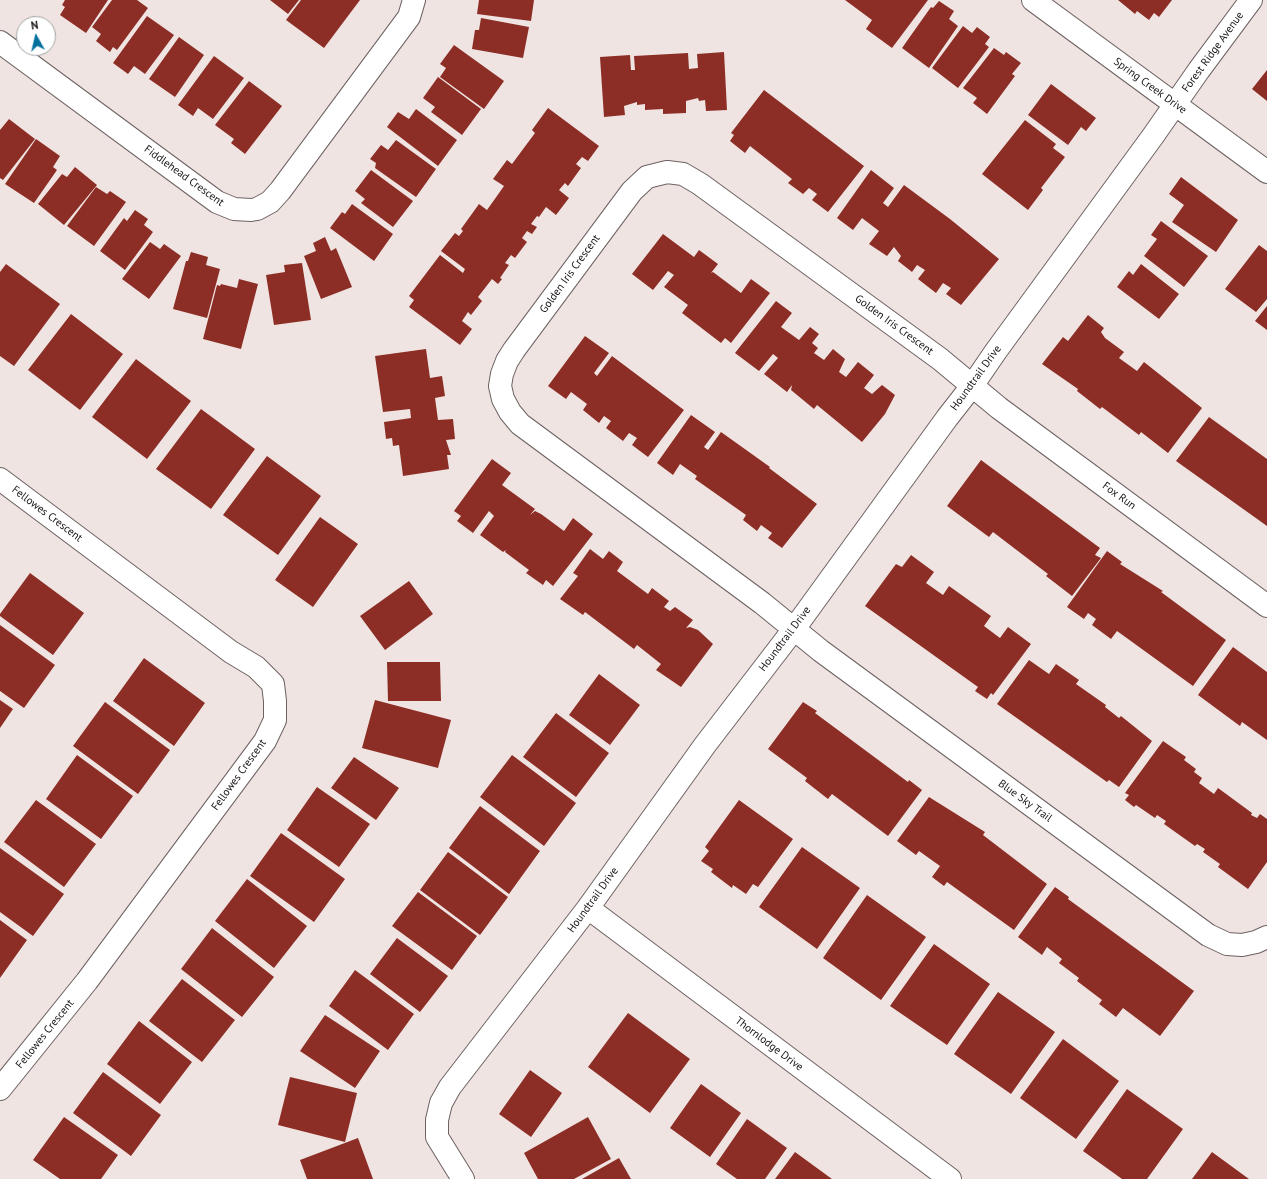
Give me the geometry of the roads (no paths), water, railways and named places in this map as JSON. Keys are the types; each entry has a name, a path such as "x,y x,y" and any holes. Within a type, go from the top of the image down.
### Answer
{"street":[{"name":"Fiddlehead Crescent","path":"0,42 217,202 234,209 251,210 270,202 280,191 408,17 414,0"},
{"name":"Spring Creek Drive","path":"1033,0 1267,172"},
{"name":"Forest Ridge Avenue","path":"1175,105 1251,0"},
{"name":"Houndtrail Drive","path":"463,1179 437,1137 437,1120 441,1103 450,1087 588,908 705,745 794,629 1149,143 1175,105"},
{"name":"Golden Iris Crescent","path":"794,629 762,603 520,424 510,412 503,399 500,386 507,360 519,343 632,191 647,177 667,172 683,174 700,184 940,359 972,386"},
{"name":"Fox Run","path":"972,386 999,408 1267,606"},
{"name":"Fellowes Crescent","path":"0,1089 87,981 265,741 275,720 273,684 256,667 231,652 2,484"},
{"name":"Blue Sky Trail","path":"794,629 821,651 1208,935 1227,944 1242,945 1256,942 1267,937"},
{"name":"Thornlodge Drive","path":"588,908 950,1179"}]}
